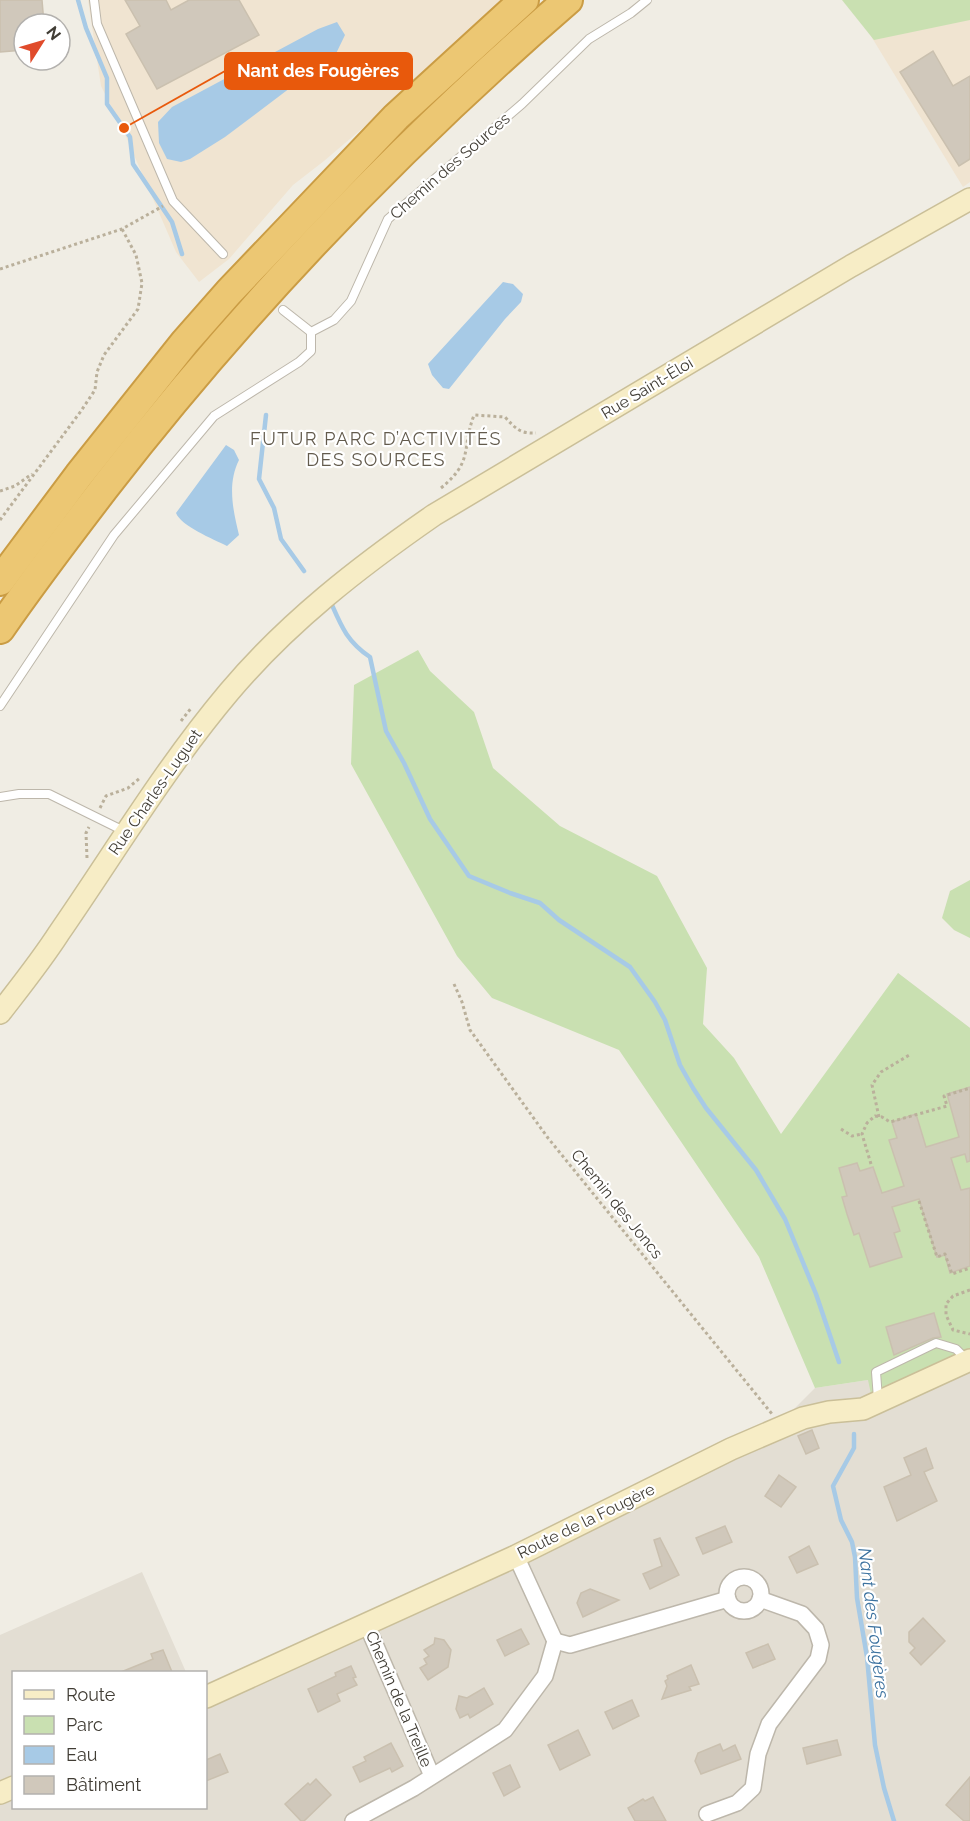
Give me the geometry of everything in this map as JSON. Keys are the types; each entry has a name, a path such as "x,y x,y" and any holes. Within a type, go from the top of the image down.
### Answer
{"highway":[{"path":"375,140 495,0"},
{"path":"0,581 79,475 185,342 229,292 396,117 524,0"},
{"path":"0,629 141,441 249,312 422,132 568,0"}],"main road":[{"name":"Rue Saint-Éloi","path":"332,590 375,556 434,515 851,266 970,199"},
{"name":"Rue Charles-Luguet","path":"0,1013 59,934 125,832 180,753 230,691 304,614 332,590"},
{"name":"Route de la Fougère","path":"207,1697 516,1556 731,1449 803,1418 829,1412 863,1409 969,1360"}],"street":[{"path":"516,1556 555,1641 570,1645 728,1599"},
{"path":"741,1577 753,1579 760,1588 760,1599 754,1608 744,1611 734,1608 728,1599 729,1588 741,1577"},
{"path":"707,1814 737,1803 753,1788 758,1754 769,1724 818,1659 821,1645 816,1629 802,1614 760,1599"},
{"name":"Chemin de la Treille","path":"366,1623 432,1776"},
{"name":"Chemin de la Treille","path":"353,1821 506,1730 545,1676 555,1641"}],"lane":[{"path":"94,0 97,24 173,201 223,254"},
{"name":"Chemin des Sources","path":"311,332 334,320 351,301 388,219 522,104 589,39 631,13 647,0"},
{"path":"0,706 114,535 214,416 299,362 311,351 311,332 283,310"},
{"path":"0,797 19,794 49,794 125,832"},
{"path":"878,1402 876,1372 936,1343 956,1349 969,1360"}],"path":[{"path":"0,268 122,229 173,201"},
{"path":"0,520 94,390 97,372 104,355 138,309 142,283 136,255 122,229"},
{"path":"0,491 15,486 36,471"},
{"name":"Chemin des Joncs","path":"454,984 470,1030 548,1138 782,1427"},
{"path":"879,1117 872,1085 881,1072 911,1054"},
{"path":"871,1164 862,1134 867,1123 875,1116 890,1122 946,1106 944,1096 970,1088"},
{"path":"842,1129 852,1136 862,1134"},
{"path":"919,1201 937,1257 945,1254 952,1274 970,1268"},
{"path":"970,1290 953,1296 946,1304 946,1315 953,1330 970,1334"}],"shaded area":[{"path":"88,0 513,0 293,185 229,259 199,282 176,252 124,132 101,86"},
{"path":"849,0 970,0 970,182 963,187"},
{"path":"898,973 970,1028 970,1821 0,1821 0,1635 142,1572 186,1671 12,1671 12,1809 207,1809 207,1691 787,1416 815,1388 868,1380"}],"green space":[{"path":"842,0 970,0 970,20 874,40"},
{"path":"418,650 430,671 474,712 493,768 560,826 657,876 707,968 703,1024 734,1058 781,1134 898,973 970,1028 970,1352 871,1394 868,1380 815,1388 759,1257 619,1050 492,998 457,956 351,764 354,685"},
{"path":"970,880 970,938 954,930 942,918 950,891"}],"water":[{"path":"337,22 345,35 330,66 290,88 225,137 190,159 181,162 167,159 159,143 158,122 172,107 318,29"},
{"path":"503,282 513,284 523,294 521,302 449,389 443,388 432,375 428,364"},
{"path":"226,445 234,450 239,460 232,488 233,507 239,535 227,546 184,523 176,513"}],"building":[{"path":"0,0 42,0 43,12 12,12 12,51 0,52"},
{"path":"125,0 166,0 171,10 189,0 239,0 259,35 157,89 126,34 140,26"},
{"path":"933,51 953,86 970,76 970,159 959,166 900,72"},
{"path":"970,1087 970,1161 967,1162 965,1154 951,1158 961,1190 970,1188 970,1266 950,1273 945,1255 937,1257 919,1199 892,1207 900,1231 894,1233 902,1257 870,1267 859,1233 854,1235 847,1214 842,1197 847,1196 839,1168 857,1163 860,1171 873,1167 882,1193 904,1186 889,1140 897,1138 892,1122 916,1114 926,1147 959,1137 947,1094"},
{"path":"934,1313 941,1337 933,1338 894,1355 886,1327"},
{"path":"812,1430 819,1448 806,1454 798,1436"},
{"path":"926,1448 933,1468 924,1472 937,1501 897,1521 884,1487 911,1475 904,1458"},
{"path":"779,1475 796,1487 781,1507 765,1496"},
{"path":"725,1526 732,1542 703,1554 696,1538"},
{"path":"660,1538 679,1575 650,1589 643,1574 662,1566 654,1540"},
{"path":"809,1546 818,1564 797,1573 789,1557"},
{"path":"590,1589 619,1600 583,1617 577,1603 581,1593"},
{"path":"923,1618 945,1641 921,1665 910,1653 915,1648 909,1642 909,1632"},
{"path":"521,1629 529,1644 505,1656 497,1640"},
{"path":"435,1638 444,1640 451,1650 448,1667 428,1680 420,1668 427,1664 424,1659 429,1656 424,1650 434,1644"},
{"path":"768,1644 775,1659 753,1668 746,1653"},
{"path":"163,1650 172,1671 123,1671 153,1659 151,1654"},
{"path":"691,1665 699,1684 689,1687 691,1690 662,1699 667,1686 665,1681 668,1679 667,1676"},
{"path":"351,1666 357,1685 337,1694 340,1701 318,1712 308,1689"},
{"path":"484,1688 493,1704 470,1718 468,1714 460,1718 456,1709 459,1696 467,1698"},
{"path":"632,1700 639,1716 613,1729 605,1712"},
{"path":"578,1730 590,1755 560,1770 548,1745"},
{"path":"837,1740 841,1755 807,1764 803,1748"},
{"path":"391,1743 403,1766 392,1772 390,1768 360,1782 353,1767 366,1761 364,1757"},
{"path":"720,1744 723,1751 735,1745 741,1759 701,1774 695,1761 698,1753"},
{"path":"220,1754 228,1772 207,1781 207,1760"},
{"path":"510,1765 520,1787 504,1796 493,1773"},
{"path":"970,1777 970,1821 964,1821 946,1805"},
{"path":"316,1779 331,1795 304,1821 301,1821 285,1804 308,1783 310,1785"},
{"path":"653,1797 666,1821 635,1821 628,1808 643,1799 645,1801"}],"waterway":[{"name":"Nant des Fougères","path":"78,0 86,28 107,78 107,104 130,137 133,164 172,222 182,254"},
{"name":"Nant des Fougères","path":"266,415 259,479 274,508 281,539 304,571"},
{"name":"Nant des Fougères","path":"332,605 347,634 356,646 370,657 386,731 430,819 469,876 540,903 559,920 630,967 655,1002 665,1020 680,1065 693,1088 706,1108 756,1170 785,1219 816,1294 839,1362"},
{"name":"Nant des Fougères","path":"854,1434 854,1448 833,1486 841,1520 852,1542 855,1557 857,1598 867,1657 875,1745 894,1821"}],"place":[{"name":"Nant des Fougères","path":"124,128"}],"district":[{"name":"FUTUR PARC D’ACTIVITÉS DES SOURCES","path":"376,448"}]}
